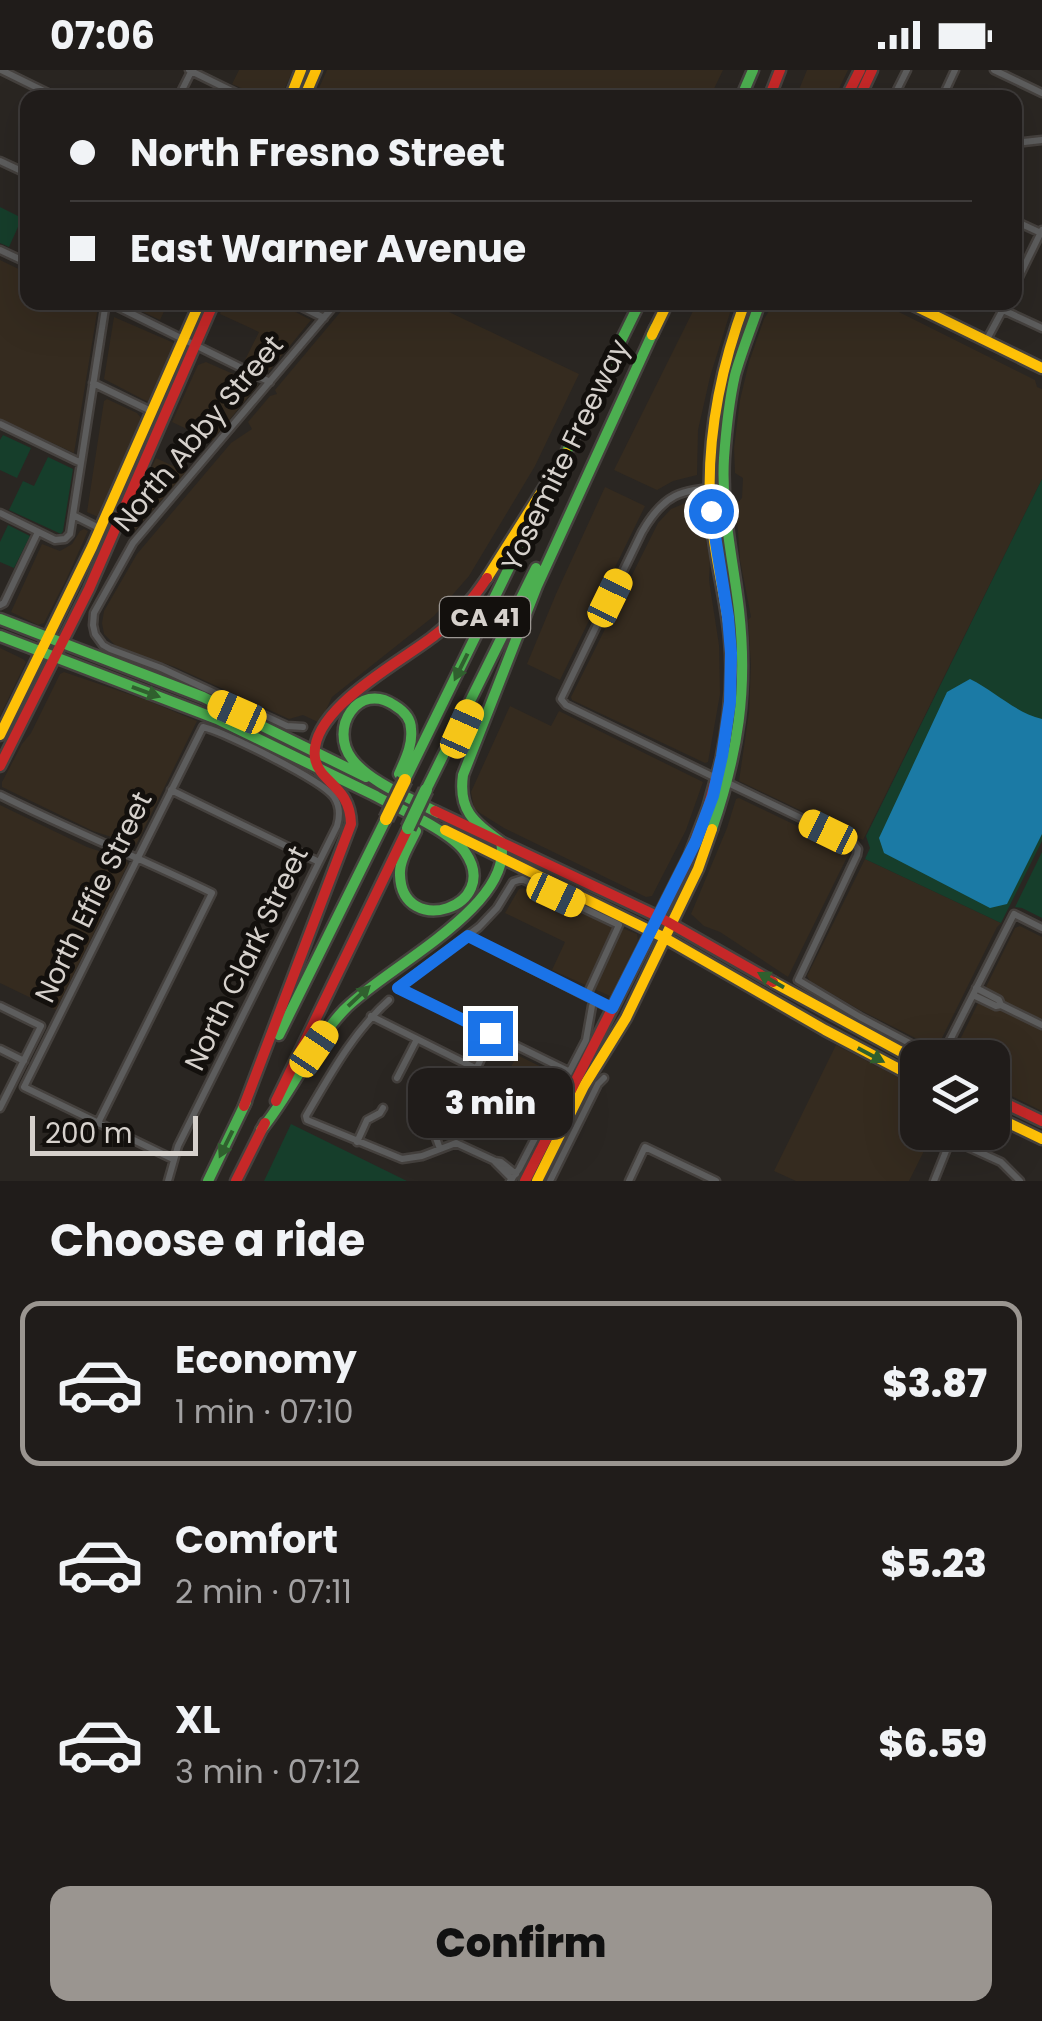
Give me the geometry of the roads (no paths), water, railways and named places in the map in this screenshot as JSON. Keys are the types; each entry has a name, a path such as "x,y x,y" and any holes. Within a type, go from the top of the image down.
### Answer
{"main road":[{"path":"0,766 106,530 152,444 198,310"},
{"path":"55,641 93,580 97,553 128,465 152,412 209,310"},
{"name":"Yosemite Freeway","path":"402,778 636,310"},
{"name":"Yosemite Freeway","path":"412,830 504,632 664,310"},
{"path":"665,921 723,781 730,702 730,633 712,532 717,401 742,310"},
{"path":"516,1179 710,841 706,832 738,731 742,669 740,616 716,488 730,402 757,310"},
{"path":"923,310 1042,368"},
{"path":"261,1130 279,1110 336,1019 382,976 464,918 481,900 504,859 501,842 468,814 460,793 463,775 537,586 655,328"},
{"path":"152,412 156,417 152,444"},
{"path":"244,1106 351,824 346,797 320,769 315,752 326,726 346,698 436,636 468,605 566,454"},
{"path":"0,619 183,688 665,921 900,1052"},
{"path":"0,636 196,710 372,794 658,934 900,1070"},
{"path":"0,735 48,656"},
{"path":"208,1181 318,954 383,817 402,778 412,734 409,719 387,700 372,698 361,702 348,713 342,726 350,757 385,782 438,813"},
{"path":"372,794 454,842 466,854 473,873 472,886 455,908 428,912 404,893 400,869 412,830"},
{"name":"CA 41","path":"236,1181 412,830"},
{"path":"537,1181 584,1086 626,1018 658,934"},
{"path":"1010,1106 1042,1121"},
{"path":"1010,1124 1042,1139"}],"street":[{"path":"1,70 42,90"},
{"path":"191,70 230,90"},
{"path":"994,70 1042,93"},
{"path":"1022,264 1041,232"},
{"path":"0,513 55,540 65,540 70,533 106,310"},
{"path":"123,310 270,382"},
{"path":"308,310 324,318"},
{"name":"North Abby Street","path":"303,727 291,727 160,668 110,650 95,634 93,624 94,613 134,543 330,310"},
{"path":"986,341 1003,310"},
{"path":"1011,310 1042,328"},
{"path":"93,383 152,412"},
{"path":"0,424 81,463"},
{"path":"716,488 675,494 650,518 561,699 566,705 854,844 857,856 798,980 906,1040"},
{"path":"72,515 134,543"},
{"path":"0,605 38,532"},
{"name":"North Effie Street","path":"98,1124 24,1088 203,728 302,773 332,794 339,810"},
{"path":"171,790 319,862"},
{"path":"0,796 212,893 98,1124 173,1159"},
{"name":"North Clark Street","path":"168,1181 173,1159 339,821 339,810"},
{"path":"568,1071 398,988 468,936 497,908 513,882 522,879 620,925 587,995"},
{"path":"949,1040 1014,914 1042,928"},
{"path":"468,936 612,1008"},
{"path":"974,992 999,1000 1001,1005 1042,1024"},
{"path":"389,1000 371,1016 335,1066 306,1116 308,1120 402,1159 456,1143 501,1162 516,1179 586,1040 596,1000"},
{"path":"0,1006 42,1026 0,1108"},
{"path":"371,1016 477,1069"},
{"path":"397,1078 416,1039"},
{"path":"488,1046 473,1086 479,1098 517,1122 539,1129"},
{"path":"0,1049 24,1061"},
{"path":"550,1181 604,1078"},
{"path":"358,1142 366,1120 382,1108"},
{"path":"428,1116 440,1148"},
{"path":"934,1181 948,1146 958,1142 1001,1162 1020,1181"},
{"path":"629,1181 646,1147 716,1181"}],"water":[{"path":"970,679 1042,719 1042,834 1007,904 990,908 884,853 879,838 947,692"}]}
